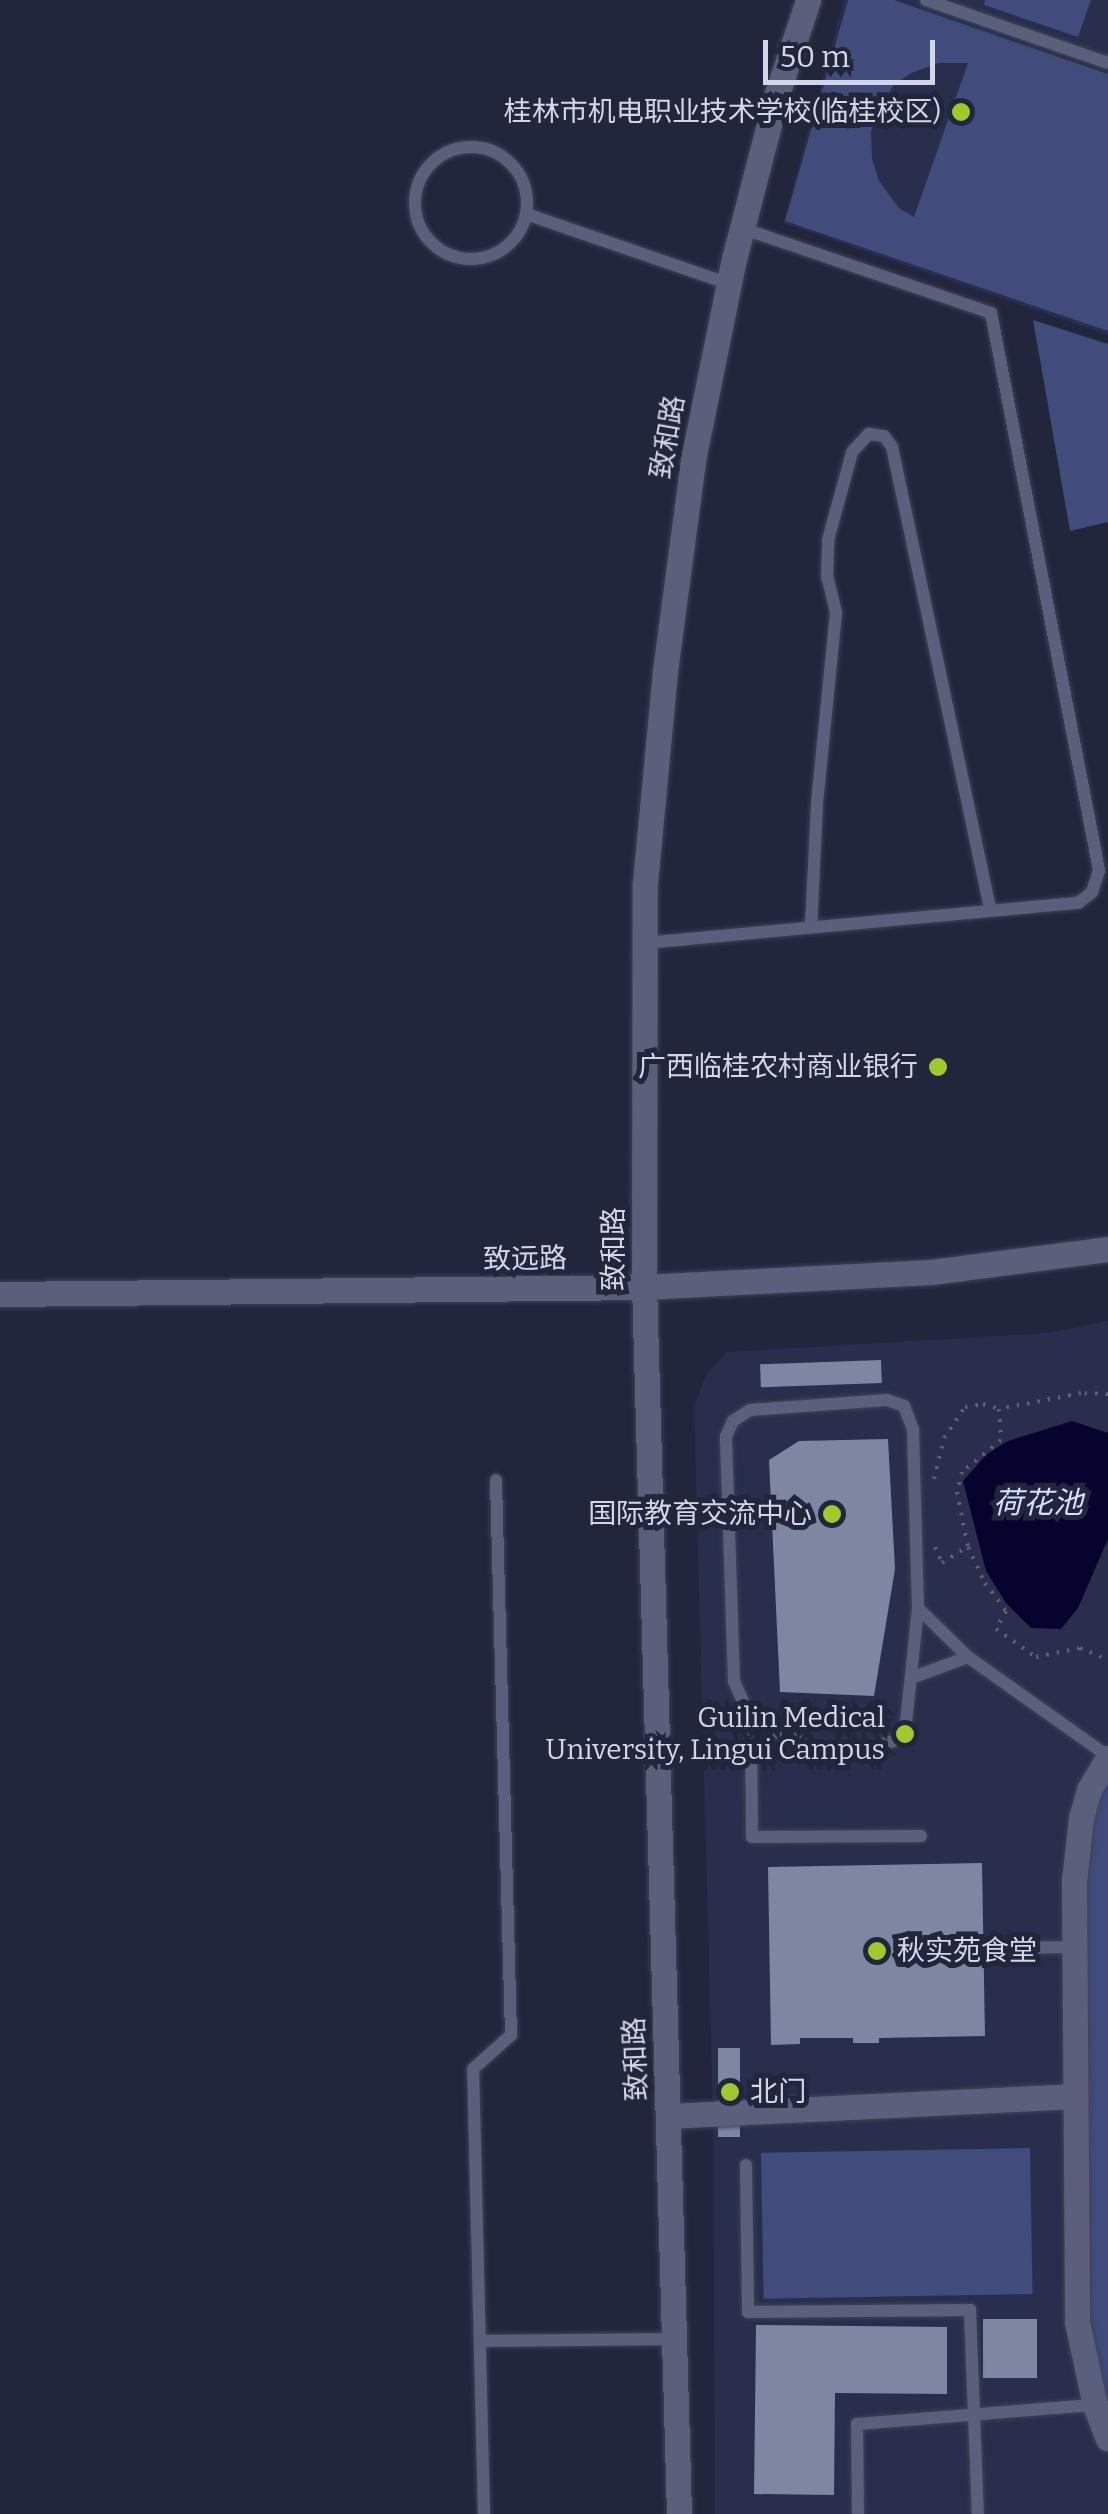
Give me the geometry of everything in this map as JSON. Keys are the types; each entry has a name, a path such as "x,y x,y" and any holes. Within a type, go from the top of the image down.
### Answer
{"main road":[{"name":"致和路","path":"679,2514 644,1287 645,882 665,672 692,460 742,228 777,94 808,0"},
{"name":"致远路","path":"0,1294 644,1287 931,1272 1108,1249"},
{"path":"1108,1757 1089,1790 1081,1818 1076,1850 1074,1947 1078,2322 1095,2404 1108,2439"},
{"path":"668,2116 1075,2096"}],"lane":[{"path":"926,0 1108,63"},
{"path":"474,147 508,161 526,194 526,214 509,245 476,260 458,258 442,252 418,224 416,188 438,157 474,147"},
{"path":"526,214 729,284"},
{"path":"645,943 1078,902 1092,892 1099,870 991,314 742,228"},
{"path":"811,927 817,803 836,612 827,577 828,540 852,452 870,434 884,436 892,447 990,909"},
{"path":"752,1720 810,1747 887,1746 906,1732 918,1608 913,1430 906,1408 887,1400 750,1410 738,1416 726,1436 734,1681 752,1720 752,1838 921,1836"},
{"path":"484,2514 472,2069 511,2034 496,1480"},
{"path":"918,1608 968,1657 1108,1757"},
{"path":"912,1678 968,1657"},
{"path":"1014,1948 1074,1947"},
{"path":"746,2166 748,2312 970,2310 978,2514"},
{"path":"480,2341 674,2338"},
{"path":"858,2514 857,2424 1095,2404"}],"path":[{"path":"932,1486 944,1438 965,1407 983,1404 1000,1409 1081,1394 1108,1394"},
{"path":"1000,1409 1001,1440 986,1449 958,1479 968,1546 985,1583 1006,1612 996,1629 1036,1657 1080,1648 1107,1656"},
{"path":"932,1537 942,1562 968,1546"}],"shaded area":[{"name":"桂林市机电职业技术学校(临桂校区)","path":"844,0 1108,0 1108,335 783,223"},
{"name":"桂林市机电职业技术学校(临桂校区)","path":"848,0 894,0 1108,74 1108,331 785,221","holes":["939,63 968,63 914,217 899,208 879,181 872,159 871,131 892,87 911,73"]},
{"path":"985,0 1091,0 1078,37 984,5"},
{"path":"1033,320 1108,344 1108,522 1070,531"},
{"name":"Guilin Medical University, Lingui Campus","path":"1108,1321 1108,2514 715,2514 713,2113 694,1406 706,1375 727,1352 1049,1333"},
{"path":"1108,1758 1108,2439 1082,2353 1074,1881"},
{"path":"1030,2148 1033,2294 764,2299 761,2153"}],"water":[{"name":"荷花池","path":"1072,1421 1108,1433 1108,1539 1078,1608 1061,1629 1031,1628 1006,1603 986,1571 963,1481 987,1454 1008,1441"}],"building":[{"path":"881,1360 882,1383 761,1387 760,1364"},
{"name":"国际教育交流中心","path":"888,1439 895,1569 874,1696 780,1692 769,1460 799,1441"},
{"name":"秋实苑食堂","path":"982,1863 985,2036 879,2038 879,2043 853,2043 853,2038 800,2038 800,2044 771,2045 768,1867"},
{"name":"北门","path":"718,2048 740,2048 740,2137 718,2137"},
{"path":"983,2319 1037,2319 1037,2378 983,2378"},
{"path":"756,2325 947,2327 947,2394 835,2393 834,2495 754,2494"}],"place":[{"name":"桂林市机电职业技术学校(临桂校区)","path":"961,112"},
{"name":"广西临桂农村商业银行","path":"938,1067"},
{"name":"国际教育交流中心","path":"832,1514"},
{"name":"Guilin Medical University, Lingui Campus","path":"905,1734"},
{"name":"秋实苑食堂","path":"877,1951"},
{"name":"北门","path":"730,2092"}]}
